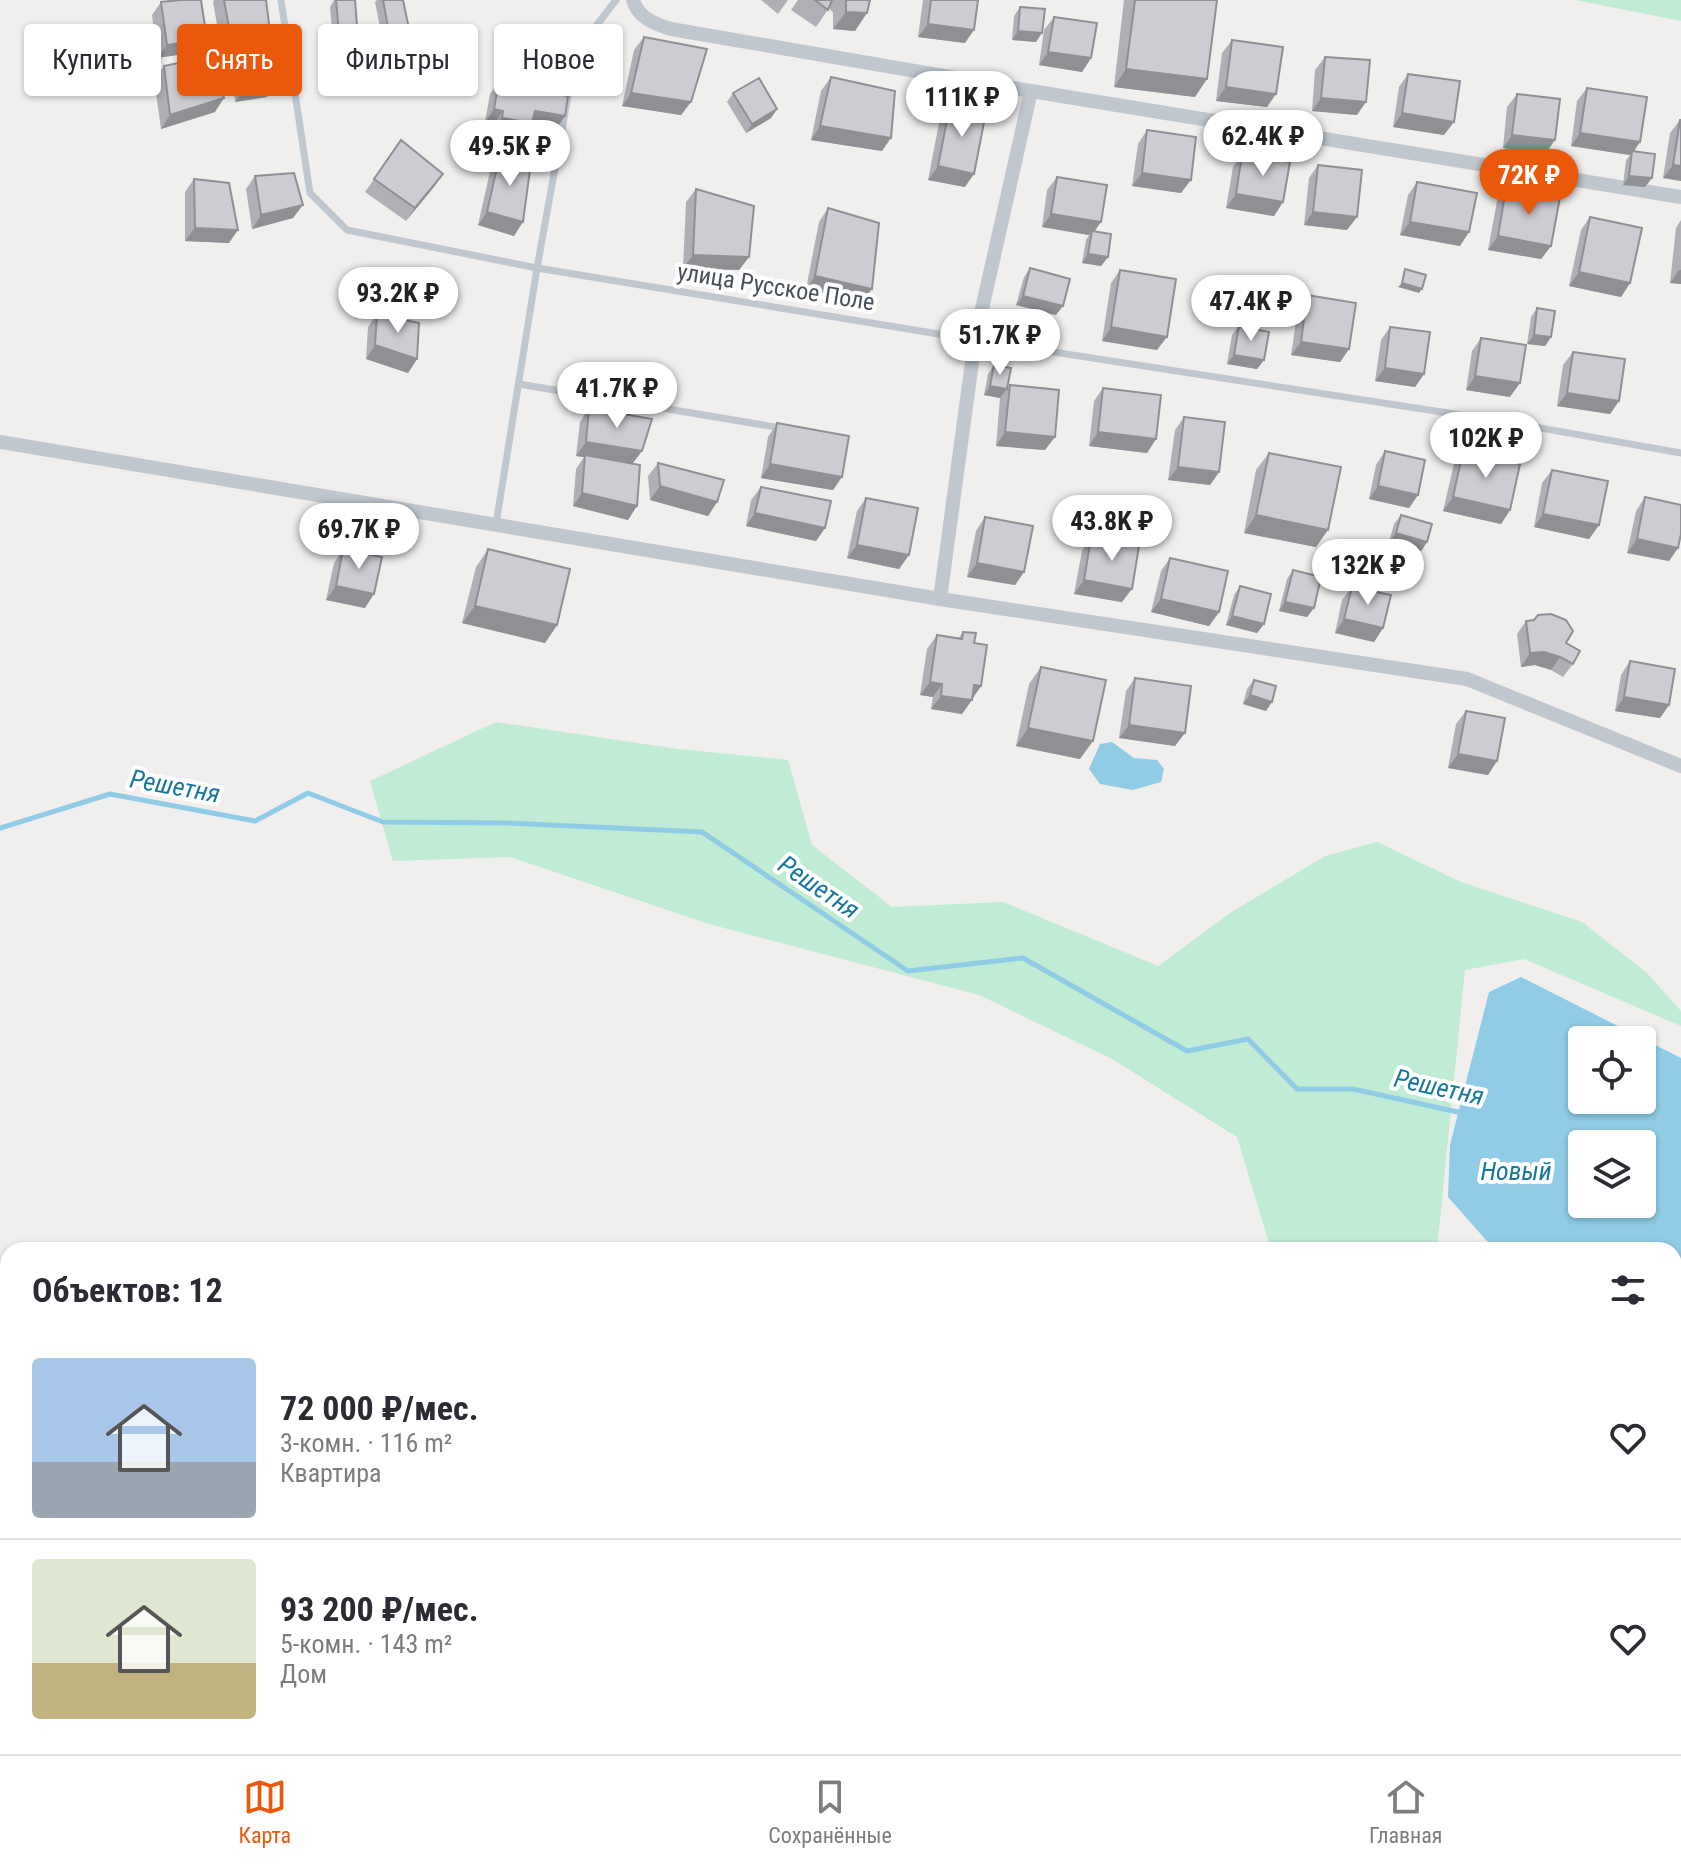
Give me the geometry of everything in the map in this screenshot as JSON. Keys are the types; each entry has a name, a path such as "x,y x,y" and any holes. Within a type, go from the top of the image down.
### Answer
{"street":[{"path":"633,0 634,6 650,23 671,29 1681,197"},
{"path":"940,599 975,340 1031,91"},
{"path":"0,442 940,599 1467,679 1681,766"}],"lane":[{"name":"улица Русское Поле","path":"281,0 310,193 347,230 537,268 975,340 1513,423 1681,453"},
{"path":"496,526 537,268 576,52 616,0"},
{"path":"519,384 793,430"}],"green space":[{"path":"1575,0 1681,0 1681,21"},
{"path":"496,722 678,749 788,760 812,845 892,907 1003,902 1158,966 1233,911 1325,856 1377,842 1461,882 1582,922 1646,972 1681,1011 1681,1026 1524,959 1465,970 1438,1242 1269,1242 1237,1137 1112,1059 979,995 709,924 510,857 393,861 370,781"}],"water":[{"path":"1112,742 1134,758 1157,760 1164,769 1161,782 1133,790 1100,784 1089,769 1100,744"},
{"name":"Новый","path":"1521,977 1618,1026 1568,1026 1568,1114 1656,1114 1656,1045 1681,1058 1681,1242 1488,1242 1448,1197 1450,1145 1489,992"}],"building":[{"path":"201,0 205,24 177,24 177,44 167,45 161,2"},
{"path":"224,0 266,0 269,24 228,24"},
{"path":"336,0 355,0 357,24 338,24"},
{"path":"383,0 403,0 408,24 387,24"},
{"path":"815,0 832,0 828,10"},
{"path":"846,0 870,0 867,13 846,12"},
{"path":"931,0 978,0 974,30 928,24"},
{"path":"1135,0 1217,0 1207,79 1126,69"},
{"path":"1020,7 1045,9 1042,33 1018,31"},
{"path":"1054,17 1097,23 1091,58 1048,52"},
{"path":"644,37 707,49 691,102 631,93"},
{"path":"1232,40 1283,47 1276,94 1226,87"},
{"path":"1325,57 1370,60 1366,102 1321,98"},
{"path":"177,63 177,96 224,98 170,115 164,66"},
{"path":"1408,74 1460,81 1454,122 1402,113"},
{"path":"831,77 895,91 891,138 820,126"},
{"path":"759,78 777,109 752,124 733,93"},
{"path":"1587,88 1647,97 1640,142 1580,133"},
{"path":"1517,94 1560,99 1555,140 1512,135"},
{"path":"496,96 568,96 565,116 535,111 532,123 502,118 503,111 494,109"},
{"path":"950,105 986,112 974,174 938,166"},
{"path":"1681,120 1681,166 1673,165"},
{"path":"1147,130 1196,137 1191,180 1142,173"},
{"path":"401,140 443,174 415,208 374,179"},
{"path":"1632,151 1655,154 1652,178 1629,176"},
{"path":"500,154 531,162 523,222 487,212"},
{"path":"1242,154 1290,162 1283,202 1236,194"},
{"path":"1318,165 1362,170 1357,217 1313,212"},
{"path":"294,173 303,205 261,215 255,176"},
{"path":"1057,177 1107,185 1101,222 1051,214"},
{"path":"194,179 229,183 238,230 195,228"},
{"path":"1417,182 1477,193 1469,232 1410,222"},
{"path":"1506,188 1560,197 1551,246 1498,236"},
{"path":"696,189 754,206 749,257 693,255"},
{"path":"828,208 879,223 872,289 815,276"},
{"path":"1590,217 1642,228 1630,283 1579,272"},
{"path":"1092,231 1111,234 1108,257 1088,254"},
{"path":"1030,268 1070,279 1063,306 1023,296"},
{"path":"1405,269 1426,275 1422,289 1402,283"},
{"path":"1120,270 1176,279 1167,337 1111,327"},
{"path":"382,276 433,287 430,309 378,300"},
{"path":"1307,295 1356,303 1349,349 1301,342"},
{"path":"1537,308 1555,311 1551,337 1534,335"},
{"path":"377,314 419,323 417,359 375,345"},
{"path":"1239,326 1269,332 1264,360 1234,355"},
{"path":"1390,327 1430,332 1424,374 1385,368"},
{"path":"1481,338 1526,345 1520,383 1475,376"},
{"path":"1573,352 1625,359 1619,401 1567,393"},
{"path":"994,365 1011,368 1007,389 990,386"},
{"path":"1010,385 1059,390 1055,437 1005,432"},
{"path":"1103,388 1161,395 1156,439 1098,432"},
{"path":"589,408 652,419 642,451 586,442"},
{"path":"1184,417 1225,422 1219,472 1178,467"},
{"path":"777,423 849,436 842,477 770,464"},
{"path":"1385,451 1425,460 1418,495 1378,486"},
{"path":"1463,451 1520,464 1510,510 1453,497"},
{"path":"1269,453 1341,467 1328,530 1256,515"},
{"path":"585,455 640,465 637,506 582,493"},
{"path":"658,463 724,480 717,502 660,486"},
{"path":"1552,470 1608,481 1599,525 1543,514"},
{"path":"761,487 831,501 825,528 755,513"},
{"path":"1645,497 1681,505 1678,548 1637,539"},
{"path":"866,498 918,508 909,555 857,545"},
{"path":"1401,515 1432,524 1427,542 1396,533"},
{"path":"985,517 1033,526 1024,572 977,563"},
{"path":"1091,538 1139,546 1132,589 1084,580"},
{"path":"343,549 382,557 374,594 336,586"},
{"path":"488,549 570,569 557,625 475,606"},
{"path":"1170,558 1228,571 1219,612 1161,599"},
{"path":"1293,570 1321,577 1314,608 1285,602"},
{"path":"1240,586 1271,594 1264,624 1232,616"},
{"path":"1352,587 1391,595 1383,628 1344,619"},
{"path":"1551,614 1566,620 1573,631 1566,643 1580,651 1573,664 1544,652 1530,653 1526,621 1534,620 1538,615"},
{"path":"963,632 976,633 974,643 987,645 981,686 974,685 972,700 941,696 942,684 930,682 937,635 962,639"},
{"path":"1630,661 1675,669 1669,705 1624,697"},
{"path":"1041,667 1106,680 1093,741 1028,728"},
{"path":"1135,678 1191,686 1185,733 1129,725"},
{"path":"1254,680 1276,686 1272,702 1250,695"},
{"path":"1466,711 1505,718 1497,761 1458,754"}],"waterway":[{"name":"Решетня","path":"0,828 110,794 255,821 308,793 383,822 506,823 702,832 908,971 1023,958 1187,1051 1248,1039 1297,1089 1353,1089 1462,1113"}]}
